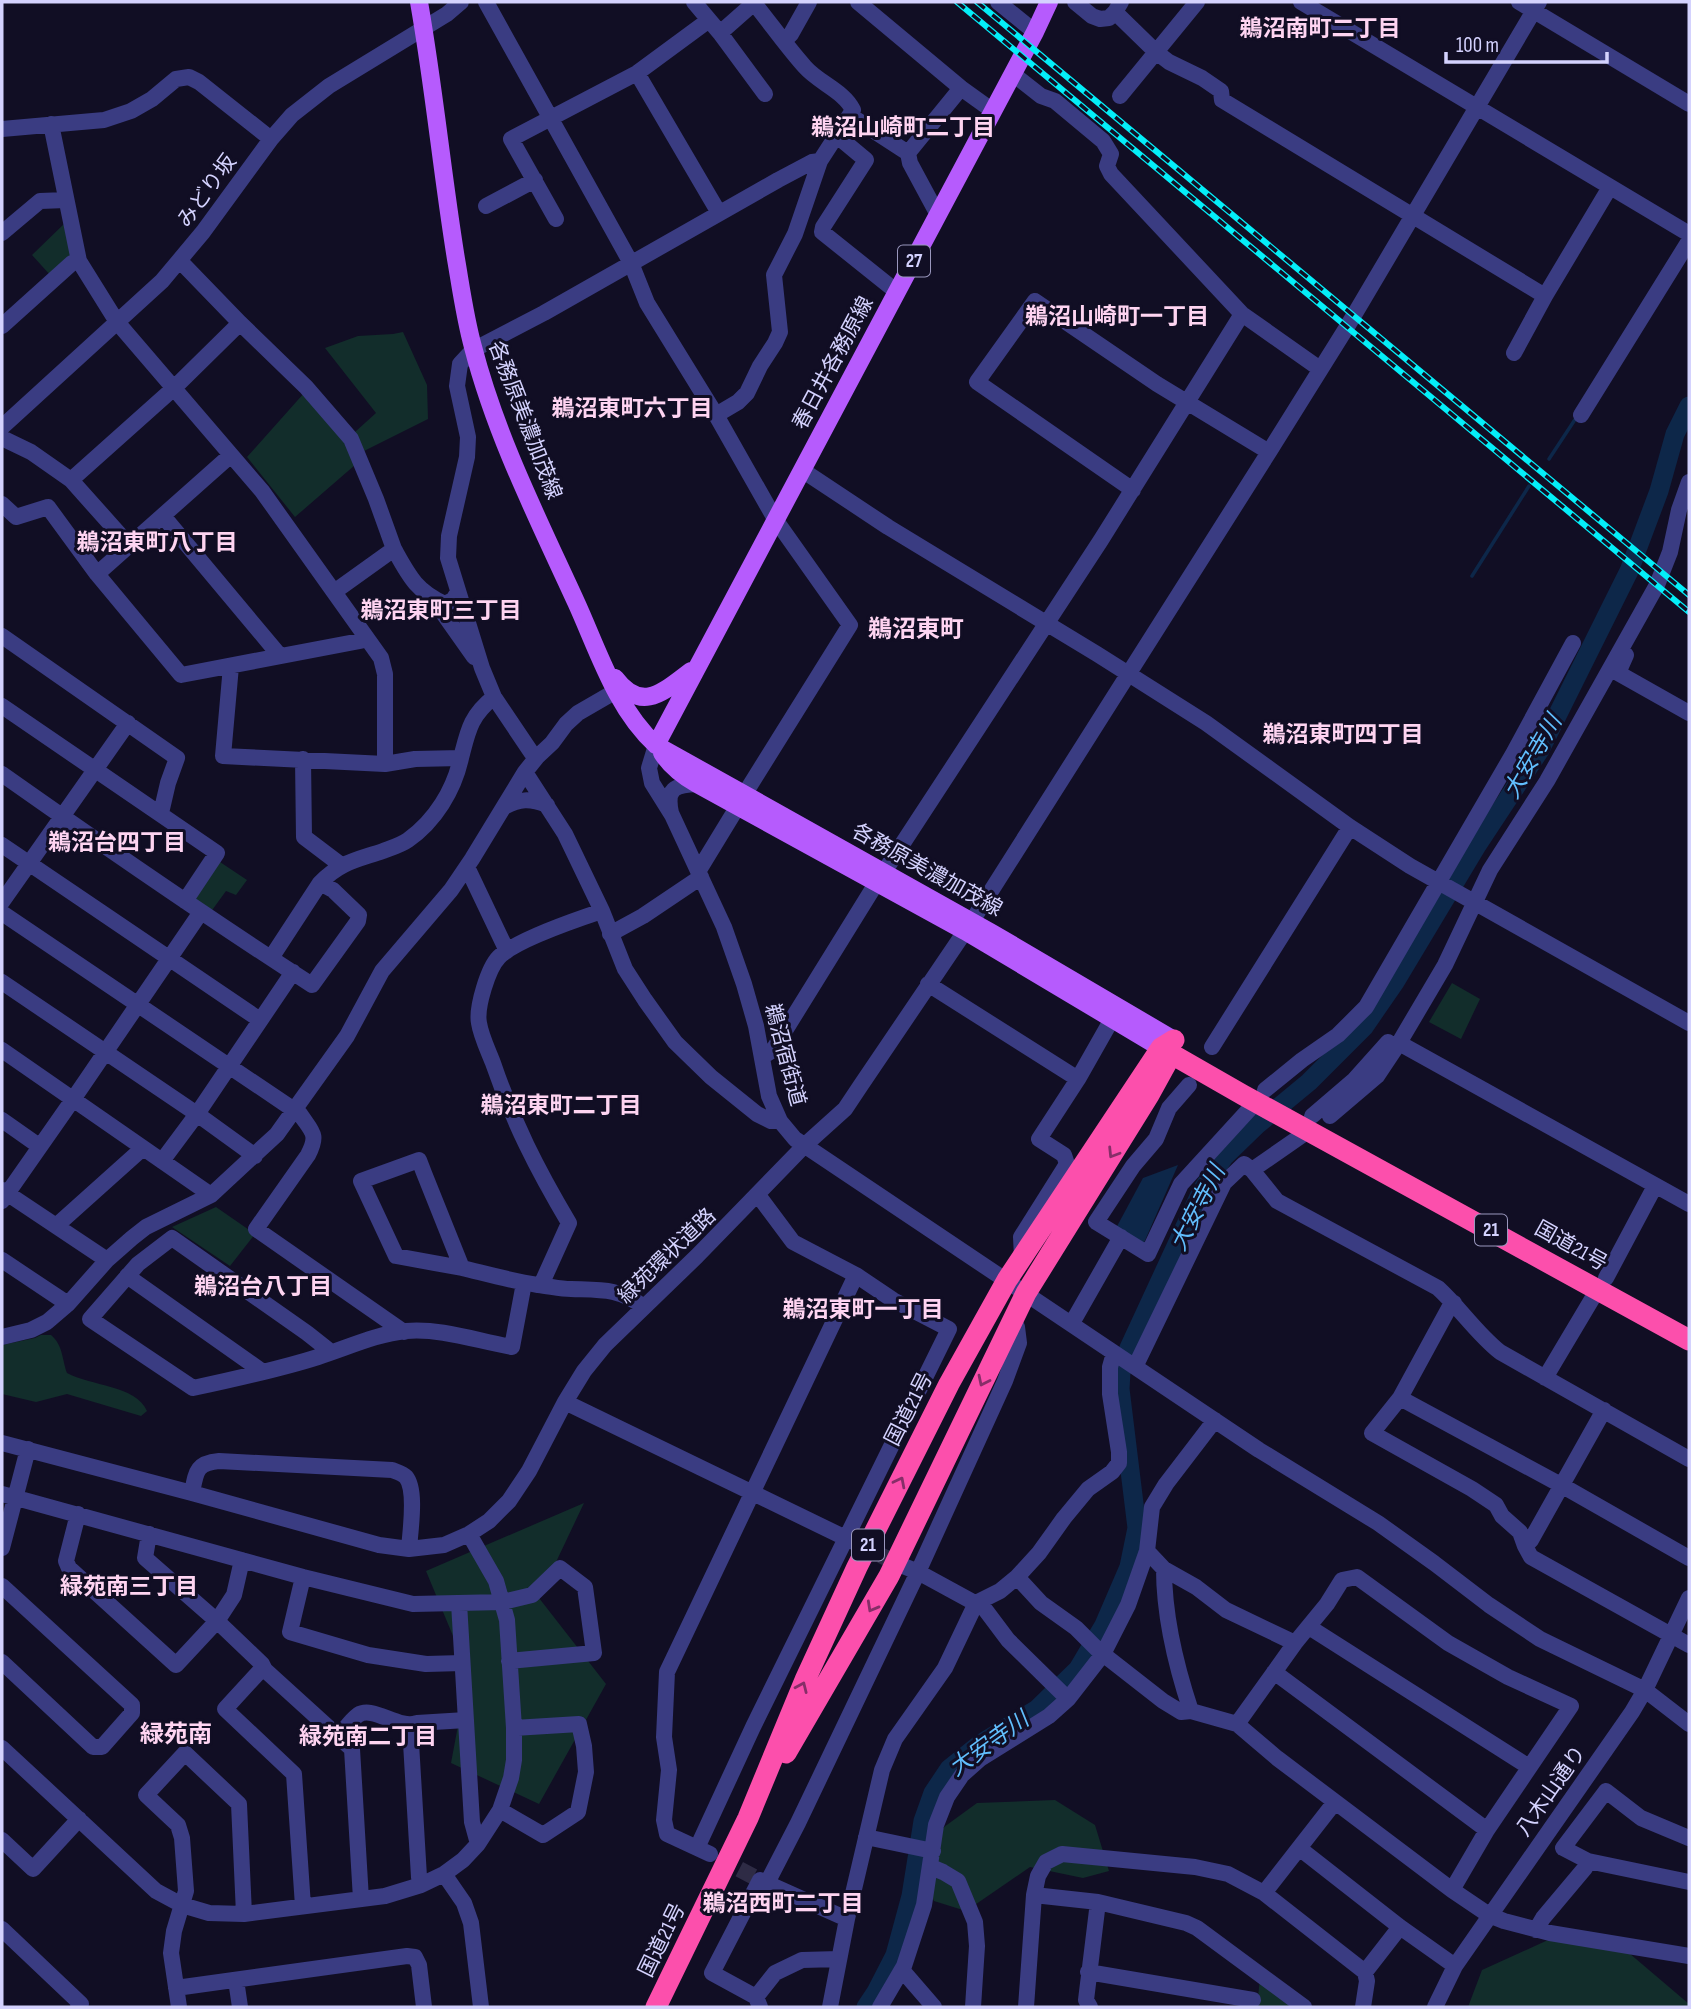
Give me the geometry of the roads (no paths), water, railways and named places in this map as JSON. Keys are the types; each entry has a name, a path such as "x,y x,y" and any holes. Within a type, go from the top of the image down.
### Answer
{"highway":[{"name":"国道21号","path":"1169,1047 1602,1284 1689,1340"},
{"name":"国道21号","path":"748,1818 889,1576 1026,1293 1149,1095 1169,1047"},
{"name":"国道21号","path":"656,2007 748,1818 800,1692 857,1567 949,1384 1022,1257 1169,1047"},
{"path":"1149,1095 1169,1079 1181,1075 1191,1076 1230,1094 1260,1098"},
{"name":"国道21号","path":"1602,1284 1689,1324"},
{"name":"21","path":"670,2007 716,1886"}],"main road":[{"name":"各務原美濃加茂線","path":"419,2 445,193 466,319 488,397 528,497 616,691 636,723 682,775 697,785 741,801"},
{"name":"春日井各務原線","path":"656,745 1013,74 1048,2"},
{"path":"603,661 622,687 646,699 666,690 696,667"},
{"name":"各務原美濃加茂線","path":"656,745 741,801 968,926 1169,1047"},
{"name":"各務原美濃加茂線","path":"968,926 1112,1019 1169,1047"}],"street":[{"name":"みどり坂","path":"2,427 162,281 292,115 310,99 424,29 461,2"},
{"path":"486,2 631,263 647,303 716,415 775,519 850,625 741,801 700,873 643,916 610,934"},
{"path":"694,2 765,94"},
{"path":"785,40 809,2"},
{"path":"858,2 961,88 993,111"},
{"path":"998,2 1035,32"},
{"path":"1075,2 1096,18 1109,18 1118,7 1156,52 1221,91 1222,100 1545,296"},
{"path":"1120,96 1198,2"},
{"path":"1301,2 1689,234"},
{"path":"1519,2 1536,6 1689,104"},
{"path":"716,415 738,402 747,393 780,332 774,275 794,234 820,161 853,110 849,101 806,68 754,3 720,33"},
{"name":"緑苑環状道路","path":"28,1449 379,1545 409,1549 444,1545 489,1521 509,1501 529,1471 565,1402 584,1371 605,1345 758,1195 805,1145 845,1109 968,926 1269,452 1347,327 1536,6"},
{"path":"556,219 511,139 637,73 709,20"},
{"path":"637,73 719,213"},
{"path":"1013,74 1041,96 1055,101 1103,141 1111,154 1107,166 1111,174 1242,314 1320,369"},
{"path":"2,129 104,120 131,111 152,99 176,79 189,77 271,139"},
{"path":"908,153 961,88"},
{"path":"850,116 908,153 910,163 938,215"},
{"path":"51,124 79,261 117,322 262,491 381,658 385,674 385,764"},
{"path":"836,135 866,160 823,226 822,232 897,292"},
{"path":"463,629 458,592 447,558 449,536 467,457 468,437 457,386 460,364 473,350 812,162 820,161"},
{"path":"486,206 535,180"},
{"path":"1514,353 1611,187"},
{"path":"2,233 40,201 66,200"},
{"path":"1581,415 1689,241"},
{"path":"2,326 72,263 79,261"},
{"path":"180,261 306,387 351,439 394,549 412,582 433,598 463,629 494,697 537,757"},
{"path":"1132,490 976,382 1035,301 1157,384 1269,452"},
{"path":"762,1056 773,1050 880,877 1132,490 1242,314"},
{"path":"71,480 174,388 240,323"},
{"path":"2,438 31,452 71,480 129,545"},
{"path":"97,575 231,454"},
{"path":"802,470 888,527 1225,736 1382,848 1472,902 1689,1023"},
{"path":"1306,1121 1377,1076 1399,1043 1445,965 1472,902 1490,870 1547,781 1657,585 1670,552 1679,510 1689,482"},
{"path":"2,505 16,517 48,507 97,575 181,675 360,641 365,636"},
{"path":"163,516 279,656"},
{"path":"334,592 394,549"},
{"path":"433,598 445,604 453,600 458,592"},
{"path":"1633,625 1632,637 1618,673 1689,713"},
{"path":"2,636 177,758 167,783 160,813"},
{"path":"1189,1085 1169,1108 1156,1139 1133,1166 1096,1222 1148,1254 1181,1184 1260,1098 1302,1060 1338,1035 1366,1007 1440,883 1573,643"},
{"path":"231,666 223,756 385,764 415,759 461,758"},
{"path":"2,1337 31,1330 47,1322 68,1304 107,1260 146,1227 211,1195 277,1134 347,1036 382,971 451,890 537,757 578,713 616,691"},
{"path":"271,958 320,883 331,871 407,841 429,822 456,778 468,730 480,708 494,697"},
{"path":"2,706 217,853 185,901"},
{"path":"2,902 128,723"},
{"name":"鵜沼宿街道","path":"656,745 649,772 652,783 671,815 724,927 756,1026 769,1096 780,1121 795,1139 1259,1450 1378,1524 1540,1639 1645,1690"},
{"path":"303,759 304,837 341,865"},
{"path":"526,772 565,834 602,911 625,969 645,1000 676,1042 710,1077 757,1114 771,1121 780,1121"},
{"path":"2,774 201,912 312,985 358,921 359,915 333,890 320,883"},
{"path":"671,815 668,798 670,793 682,785 697,785"},
{"path":"503,807 519,799 533,799 547,805"},
{"path":"1212,1048 1350,827"},
{"path":"2,845 260,1020"},
{"path":"467,867 507,951"},
{"path":"541,1285 569,1223 524,1143 505,1100 478,1020 480,1002 498,958 507,951 575,920 602,911"},
{"path":"107,1260 3,1195 74,1098 201,912"},
{"path":"2,913 295,1111 313,1133 314,1143 257,1229 404,1332"},
{"path":"830,2007 881,1770 895,1739 945,1668 976,1603 1000,1591 1017,1577 1088,1489 1112,1472 1119,1463 1110,1394 1110,1367 1124,1360 1224,1183 1306,1121 1354,1080 1378,1055 1397,1030 1456,929 1465,922"},
{"path":"162,1161 293,972"},
{"path":"2,982 255,1156"},
{"path":"928,984 1078,1079"},
{"path":"1022,1257 1021,1237 1066,1164 1064,1155 1039,1139 1078,1079 1112,1019"},
{"path":"1399,1043 1689,1204"},
{"path":"2,1050 211,1195"},
{"path":"2,1120 40,1146"},
{"path":"56,1226 143,1148"},
{"path":"462,1268 419,1160 360,1181 396,1256 524,1283 570,1289 608,1290 631,1297 645,1307"},
{"path":"1248,1167 1277,1201 1438,1288 1489,1344 1500,1352 1689,1459"},
{"path":"1545,1378 1602,1284 1655,1186"},
{"path":"758,1195 793,1242 856,1275 893,1300 949,1329 851,1541 753,1727 703,1851 667,1834 664,1820 668,1770 664,1737 667,1672 856,1275"},
{"path":"1072,1323 1121,1237"},
{"path":"331,1352 172,1238 138,1264 90,1319 193,1388 264,1372 320,1357 370,1339 404,1332 430,1331 512,1347 524,1283"},
{"path":"2,1259 68,1304"},
{"path":"127,1276 264,1372"},
{"path":"1454,1303 1400,1398 1373,1433 1496,1505 1502,1516 1520,1532 1531,1557 1689,1646"},
{"path":"767,1883 799,1823 918,1572 1005,1381 1019,1343 1013,1319"},
{"path":"927,1374 949,1384"},
{"path":"1400,1398 1689,1558"},
{"path":"565,1402 851,1541"},
{"path":"1525,1546 1531,1540 1604,1410"},
{"path":"880,2007 902,1970 923,1905 925,1854 947,1797 962,1775 979,1759 1049,1716 1101,1652 1128,1605 1147,1551 1152,1507 1215,1419"},
{"path":"2,1443 28,1449 9,1496 2,1548"},
{"path":"192,1493 196,1475 206,1462 392,1470 408,1479 412,1490 409,1549"},
{"path":"9,1496 303,1577 413,1604 503,1602 532,1595 560,1568 584,1587 594,1653 509,1661"},
{"path":"78,1514 66,1561 69,1568 176,1665 217,1621 234,1595 242,1560"},
{"path":"149,1534 145,1558 217,1621 265,1670 352,1749 361,1899"},
{"path":"2,1748 156,1891 182,1905 209,1913 244,1914 385,1896 421,1885 444,1874 478,1844 500,1810 514,1760 507,1620 496,1581 469,1534"},
{"path":"1147,1551 1164,1569 1196,1587 1227,1610 1295,1643"},
{"path":"901,1565 984,1608 1008,1640 1066,1697"},
{"path":"1164,1569 1176,1666 1191,1712"},
{"path":"303,1577 290,1632 368,1655 426,1664 462,1663"},
{"path":"1017,1577 1041,1603 1163,1701 1181,1712 1237,1724 1335,1802 1489,1915 1536,1930 1689,1956"},
{"path":"1237,1724 1342,1580 1357,1577 1448,1643 1508,1677 1571,1706 1487,1830 1452,1890"},
{"path":"2,1586 132,1705 132,1713 102,1747 93,1747 2,1662"},
{"name":"八木山通り","path":"1435,2007 1455,1966 1489,1915 1632,1712 1689,1598"},
{"path":"459,1603 472,1822 478,1844"},
{"path":"1309,1627 1529,1767"},
{"path":"265,1670 259,1672 225,1709 294,1774 303,1906"},
{"path":"1275,1672 1487,1830"},
{"path":"1645,1690 1689,1724"},
{"path":"339,1736 358,1715 366,1712 410,1726 417,1723 466,1720"},
{"path":"500,1810 543,1835 578,1812 586,1772 579,1724 513,1728"},
{"path":"410,1726 421,1885"},
{"path":"179,2007 171,1953 174,1931 186,1891 182,1838 178,1825 146,1795 185,1753 239,1804 244,1914"},
{"path":"1689,1838 1641,1818 1606,1791 1563,1848 1588,1861 1689,1882"},
{"path":"1264,1893 1335,1802"},
{"path":"2,1840 33,1870 79,1819"},
{"path":"866,1837 925,1854 943,1872 958,1881 975,1922 978,1946 972,2007"},
{"path":"1299,1848 1455,1966"},
{"path":"1027,2007 1034,1895 1038,1876 1046,1862 1062,1854 1195,1867 1228,1874 1264,1893 1365,1972 1367,1981 1363,2007"},
{"path":"1536,1930 1588,1861"},
{"path":"444,1874 464,1903 471,1923 481,2007"},
{"path":"839,1959 802,1960 775,1973 758,2002 712,1973 760,1880 847,1919"},
{"path":"1034,1895 1098,1902 1186,1923 1197,1928 1304,2007"},
{"path":"1090,2007 1086,2000 1088,1972 1098,1902"},
{"path":"1365,1972 1400,1927"},
{"path":"2,1929 81,2004 78,2007"},
{"path":"176,1988 407,1956 415,1957 419,1965 425,2007"},
{"path":"902,1970 934,2007"},
{"path":"1088,1972 1253,2003 1257,1971"},
{"path":"236,1980 240,2007"}],"water":[{"path":"1178,1165 1143,1245 1115,1230 1143,1178"}],"waterway":[{"name":"大安寺川","path":"866,2007 895,1955 911,1896 923,1821 933,1793 949,1769 980,1744 1037,1709 1078,1669 1104,1625 1129,1567 1137,1528 1120,1389 1121,1372 1129,1348 1202,1190 1224,1157 1257,1125 1309,1082 1364,1027 1540,750 1629,571 1659,491 1675,434 1689,406"},
{"path":"1549,459 1576,418"},
{"path":"1472,576 1529,486"}],"tunnel":[{"path":"859,1545 901,1565"},
{"path":"718,1858 760,1880"}],"railway":[{"path":"957,2 1689,612"},
{"path":"977,2 1689,595"}],"district":[{"name":"鵜沼南町二丁目","path":"1320,29"},
{"name":"鵜沼山崎町二丁目","path":"903,128"},
{"name":"鵜沼山崎町一丁目","path":"1117,317"},
{"name":"鵜沼東町六丁目","path":"632,409"},
{"name":"鵜沼東町八丁目","path":"157,543"},
{"name":"鵜沼東町三丁目","path":"441,611"},
{"name":"鵜沼東町","path":"916,629"},
{"name":"鵜沼東町四丁目","path":"1343,735"},
{"name":"鵜沼台四丁目","path":"117,843"},
{"name":"鵜沼東町二丁目","path":"561,1106"},
{"name":"鵜沼台八丁目","path":"263,1287"},
{"name":"鵜沼東町一丁目","path":"863,1310"},
{"name":"緑苑南三丁目","path":"129,1587"},
{"name":"緑苑南","path":"176,1734"},
{"name":"緑苑南二丁目","path":"368,1737"},
{"name":"鵜沼西町二丁目","path":"783,1904"}]}
